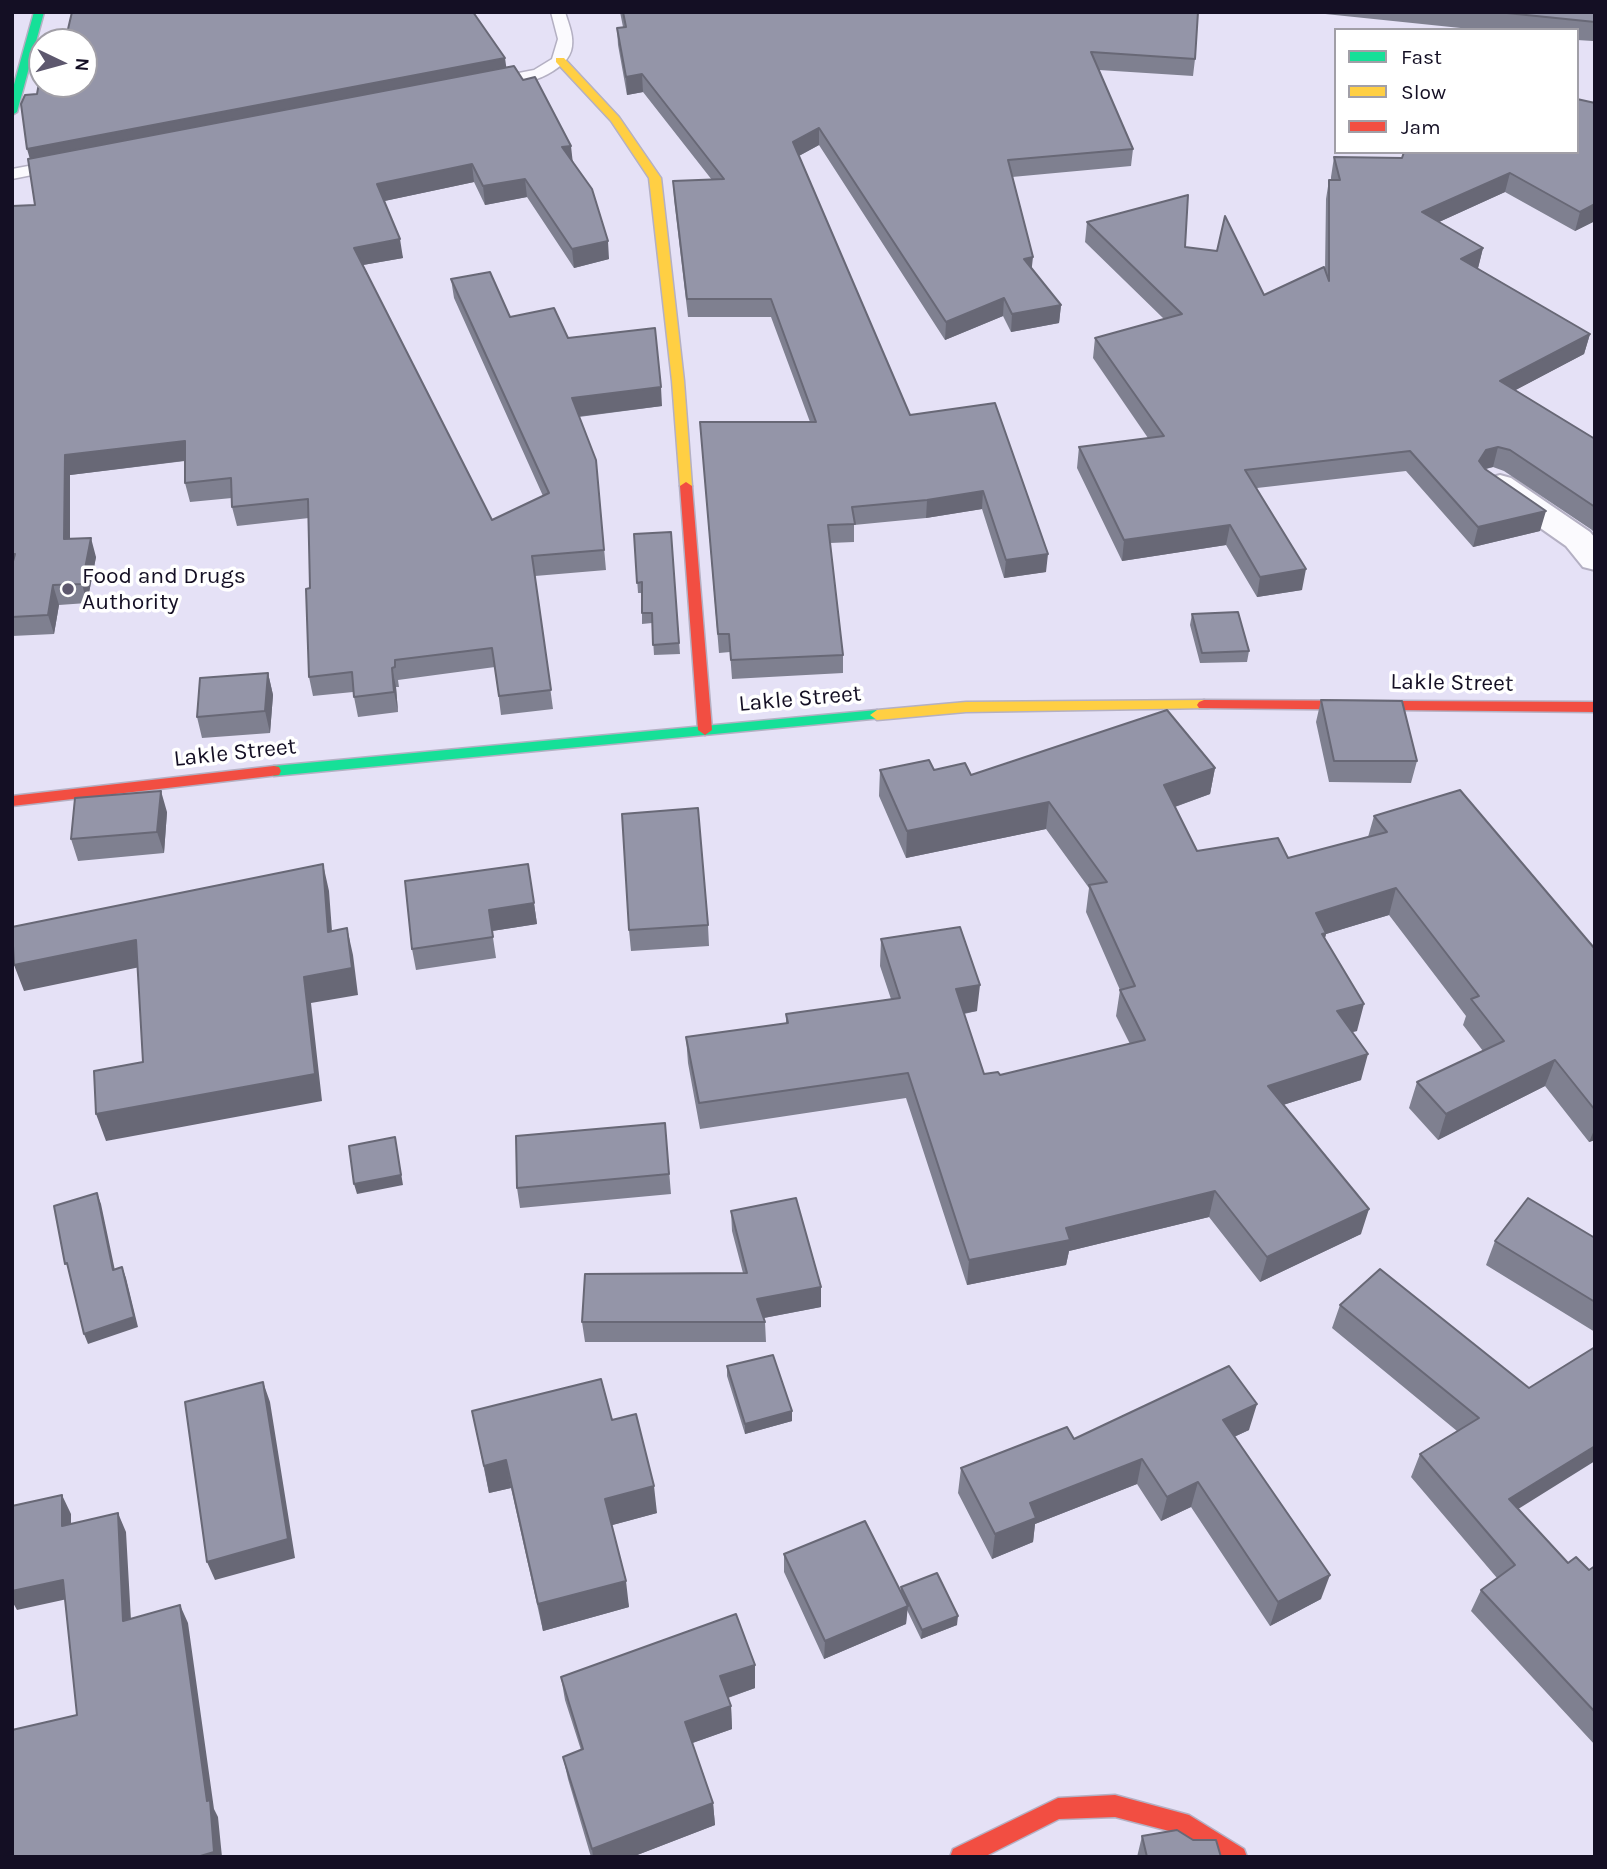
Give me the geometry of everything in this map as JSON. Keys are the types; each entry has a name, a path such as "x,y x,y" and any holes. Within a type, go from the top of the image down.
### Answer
{"street":[{"path":"12,112 39,12"},
{"path":"560,60 615,119 655,178 678,382 705,730"},
{"path":"1492,480 1578,539 1595,560"},
{"name":"Lakle Street","path":"12,801 202,778 966,707 1301,704 1595,707"},
{"path":"961,1857 1058,1809 1115,1806 1181,1823 1236,1857"}],"lane":[{"path":"477,85 545,72 560,60 565,40 558,12"},
{"path":"12,174 73,163"}],"building":[{"path":"72,12 473,12 505,58 27,149 21,104 25,95 28,95 28,98 98,98 98,28 68,28"},
{"path":"623,12 1198,12 1195,59 1091,52 1133,149 1008,160 1033,257 1024,259 1061,305 1012,314 1004,298 946,322 819,128 793,142 910,415 995,403 1048,554 1006,560 983,491 927,500 852,507 855,524 828,525 843,655 731,660 729,634 718,634 700,422 816,422 771,299 687,299 673,181 724,179 642,74 626,77 617,28 626,27"},
{"path":"1497,12 1595,12 1595,22"},
{"path":"514,66 523,80 535,77 571,146 562,147 592,189 608,241 572,249 525,179 483,186 472,164 377,184 400,239 354,248 492,520 549,493 451,279 490,272 510,317 554,308 568,338 655,328 661,387 572,398 596,460 604,550 532,556 551,690 499,696 492,648 395,660 395,667 392,668 394,692 354,697 352,672 309,677 306,589 310,588 308,499 232,507 231,478 185,483 185,441 65,455 64,539 91,538 82,584 53,585 48,615 12,617 12,565 15,554 12,554 12,206 35,205 28,159"},
{"path":"1579,99 1595,103 1595,204 1580,212 1510,173 1422,212 1483,248 1461,259 1590,334 1500,381 1595,439 1595,507 1510,450 1498,447 1486,450 1479,461 1485,469 1546,511 1478,527 1410,451 1245,470 1306,569 1260,577 1230,525 1124,540 1079,447 1164,436 1095,338 1182,314 1087,222 1188,195 1185,247 1217,251 1225,216 1264,295 1324,267 1329,281 1329,180 1340,180 1334,157 1402,158 1403,154 1579,154"},
{"path":"671,532 679,643 653,645 652,613 642,613 642,582 637,583 634,534"},
{"path":"1238,612 1249,651 1202,653 1192,614"},
{"path":"268,673 265,711 197,717 200,678"},
{"path":"1321,700 1402,701 1417,761 1334,761"},
{"path":"1167,710 1215,768 1164,785 1197,851 1278,838 1288,858 1387,832 1374,816 1460,790 1595,949 1595,1110 1555,1060 1446,1114 1417,1082 1504,1041 1471,999 1479,996 1396,888 1316,913 1326,933 1322,934 1364,1004 1337,1011 1368,1054 1268,1086 1369,1209 1267,1257 1215,1191 1066,1228 1070,1240 969,1260 908,1073 699,1103 686,1037 788,1023 786,1014 900,998 881,939 960,927 980,985 956,989 984,1074 998,1072 1000,1075 1145,1040 1120,990 1135,986 1089,885 1107,882 1049,802 907,831 880,770 929,760 934,770 965,763 971,775"},
{"path":"161,791 157,832 71,839 75,798"},
{"path":"698,808 708,925 629,930 622,814"},
{"path":"323,864 328,932 347,928 352,968 304,977 315,1074 96,1114 94,1071 143,1062 136,940 14,965 12,927"},
{"path":"528,864 534,903 489,910 493,937 412,949 405,881"},
{"path":"665,1123 669,1174 517,1188 516,1136"},
{"path":"395,1137 401,1175 354,1184 349,1146"},
{"path":"97,1193 113,1270 122,1267 134,1317 84,1334 67,1263 65,1264 54,1206"},
{"path":"796,1198 821,1287 757,1299 765,1322 582,1322 585,1274 747,1273 731,1211"},
{"path":"1528,1198 1595,1238 1595,1302 1495,1241"},
{"path":"1380,1269 1529,1388 1595,1347 1595,1446 1509,1499 1568,1563 1576,1557 1589,1570 1595,1566 1595,1712 1481,1590 1515,1565 1420,1454 1479,1418 1340,1305"},
{"path":"773,1355 792,1411 745,1424 727,1366"},
{"path":"1229,1366 1257,1404 1223,1420 1330,1575 1278,1602 1198,1482 1167,1497 1142,1459 1030,1503 1036,1518 995,1534 961,1468 1067,1427 1074,1439"},
{"path":"601,1379 612,1420 636,1414 654,1486 605,1499 626,1581 538,1604 506,1460 484,1466 472,1411"},
{"path":"263,1382 288,1539 207,1562 185,1402"},
{"path":"62,1495 62,1526 118,1513 123,1621 180,1605 207,1801 210,1800 214,1852 197,1857 12,1857 12,1730 77,1715 63,1580 12,1591 12,1506"},
{"path":"865,1521 908,1606 825,1641 784,1554"},
{"path":"937,1573 958,1616 922,1630 901,1587"},
{"path":"736,1614 755,1665 720,1676 731,1706 685,1722 713,1803 592,1849 563,1757 583,1749 561,1677"},
{"path":"1177,1830 1193,1840 1216,1840 1221,1857 1147,1857 1142,1836"}],"traffic: fast":[{"path":"12,112 39,12"},
{"path":"274,771 877,715"}],"traffic: slow":[{"path":"560,60 615,119 655,178 678,381 686,486"},
{"path":"877,715 966,707 1204,705"}],"traffic: jam":[{"path":"686,486 705,730"},
{"path":"1204,705 1595,707"},
{"path":"12,801 274,771"},
{"path":"961,1857 1058,1809 1115,1806 1181,1823 1236,1857"}],"place":[{"name":"Food and Drugs Authority","path":"68,589"}]}
